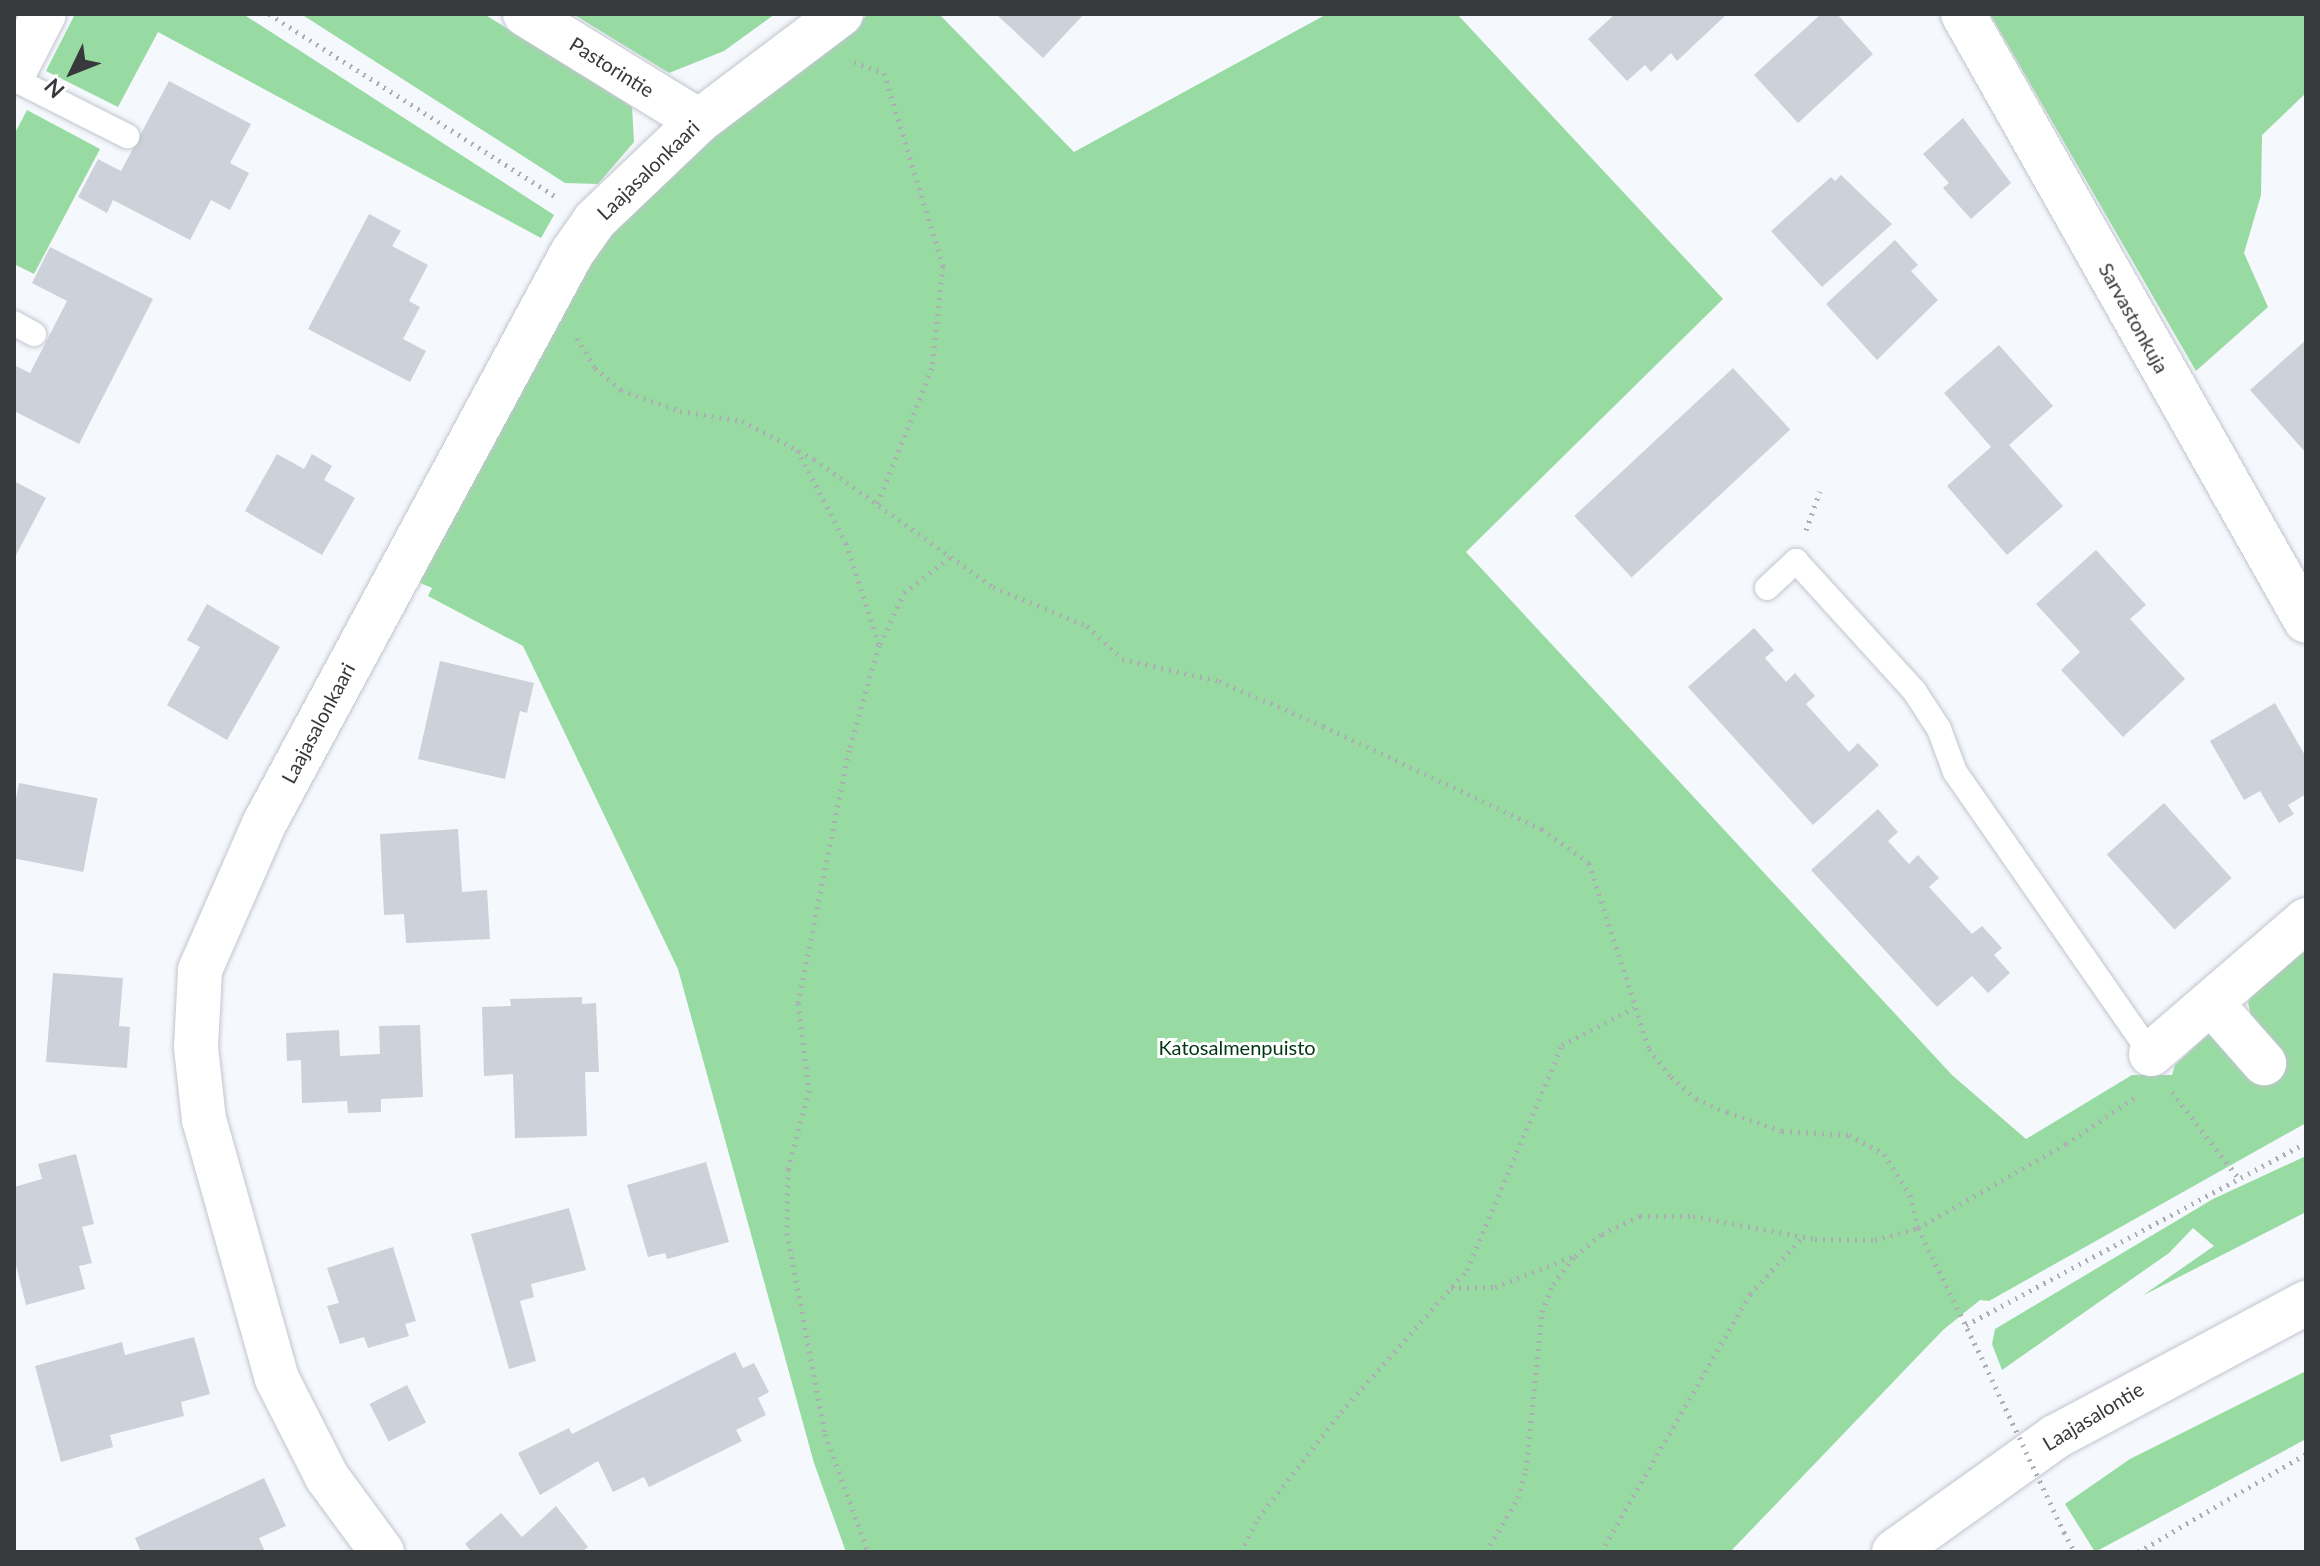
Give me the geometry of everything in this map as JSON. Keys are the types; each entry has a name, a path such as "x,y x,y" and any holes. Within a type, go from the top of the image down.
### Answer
{"street":[{"path":"14,72 44,14"},
{"name":"Pastorintie","path":"525,14 699,121"},
{"name":"Laajasalonkaari","path":"382,1552 327,1477 277,1379 204,1120 196,1047 200,970 264,824 545,303 594,221 699,121 841,14"},
{"name":"Sarvastonkuja","path":"1963,14 2306,621"},
{"path":"2156,1067 2212,1004 2306,920"},
{"path":"2212,1004 2264,1063"},
{"name":"Laajasalontie","path":"1894,1552 2055,1437 2306,1303"}],"lane":[{"path":"14,79 127,136"},
{"path":"1767,588 1796,561 1915,692 1939,729 1955,772 2156,1067"}],"path":[{"path":"269,14 594,221"},
{"path":"801,44 884,73 943,266 932,368 877,504"},
{"path":"545,303 567,321 595,368 621,390 680,411 742,421 797,450 993,587 1087,626 1122,659 1219,681 1542,829 1589,863 1649,1049 1696,1099 1782,1131 1849,1135 1874,1145 1910,1195 1918,1228 2075,1552"},
{"path":"797,450 846,543 879,645"},
{"path":"868,1552 825,1434 787,1233 788,1169 809,1090 798,1003 849,750 879,645 904,593 950,557"},
{"path":"1241,1552 1258,1518 1341,1412 1467,1270 1562,1045 1634,1008"},
{"path":"1486,1552 1518,1498 1526,1470 1542,1312 1553,1284 1575,1256 1602,1234 1640,1216 1693,1216 1803,1236 1875,1240 1918,1228 2066,1144 2156,1067 2237,1176"},
{"path":"1966,1325 2237,1176 2306,1143"},
{"path":"1601,1552 1750,1294 1803,1236"},
{"path":"1451,1288 1495,1287 1575,1256"},
{"path":"2138,1552 2306,1454"}],"green space":[{"path":"75,14 243,14 554,215 541,238 158,32 118,107 46,71"},
{"path":"301,14 484,14 632,107 634,142 598,184 565,183"},
{"path":"573,14 775,14 724,51 669,73"},
{"name":"Katosalmenpuisto","path":"869,14 939,14 1074,152 1327,14 1457,14 1723,299 1466,552 1952,1075 2026,1139 2132,1075 2172,1075 2175,1065 2213,1030 2252,1021 2248,1002 2260,982 2306,941 2306,1123 1989,1301 1980,1300 1943,1330 1730,1552 846,1552 814,1463 678,969 523,646 428,596 432,588 418,582 597,251 679,161"},
{"path":"1990,14 2306,14 2306,93 2262,135 2261,195 2244,253 2268,307 2196,371"},
{"path":"27,110 100,149 34,274 14,264 14,135"},
{"path":"2306,1156 2306,1212 2142,1296 2214,1246 2193,1228 2169,1253 2002,1370 1992,1344 1995,1329 2213,1199"},
{"path":"2306,1371 2306,1439 2095,1552 2065,1504 2130,1459"}],"building":[{"path":"996,14 1084,14 1043,58"},
{"path":"1615,14 1727,14 1677,61 1671,53 1651,72 1645,65 1627,81 1588,39"},
{"path":"1821,14 1837,14 1873,54 1798,123 1754,75"},
{"path":"169,81 251,124 230,163 249,173 230,210 211,200 190,240 113,200 107,213 78,197 98,159 121,171"},
{"path":"1963,118 2011,183 1971,219 1943,188 1949,183 1923,154"},
{"path":"1841,175 1892,224 1822,287 1771,231 1831,177 1835,181"},
{"path":"369,214 401,231 392,246 428,265 409,301 420,307 403,339 426,351 410,382 308,329"},
{"path":"1895,240 1918,265 1911,271 1938,300 1877,360 1826,304"},
{"path":"50,247 153,299 79,444 14,411 14,365 30,373 67,301 32,283"},
{"path":"2306,340 2306,453 2250,390"},
{"path":"1999,345 2053,406 2009,445 2063,506 2007,555 1947,486 1991,447 1944,393"},
{"path":"1733,368 1790,429 1632,577 1574,516"},
{"path":"277,454 304,469 312,454 332,466 324,480 355,498 322,555 245,511"},
{"path":"14,481 46,498 14,559"},
{"path":"2096,550 2146,605 2130,619 2185,679 2123,737 2061,670 2080,652 2036,604"},
{"path":"207,604 280,647 227,740 167,705 200,647 187,640"},
{"path":"1754,628 1774,650 1765,658 1786,682 1795,673 1815,696 1806,704 1849,752 1858,743 1879,765 1813,825 1688,687"},
{"path":"440,661 534,683 527,713 520,711 505,779 418,759"},
{"path":"2275,703 2306,757 2306,794 2288,805 2294,814 2279,823 2260,791 2244,800 2210,741"},
{"path":"19,783 98,798 83,872 14,858 14,809"},
{"path":"2164,803 2232,878 2174,930 2107,855"},
{"path":"1878,809 1898,832 1888,841 1909,864 1918,855 1939,878 1929,887 1972,934 1982,926 2002,948 1994,955 2010,973 1988,993 1972,976 1937,1007 1811,870"},
{"path":"458,829 462,892 487,890 490,939 406,943 404,914 384,915 380,834"},
{"path":"53,973 123,978 119,1026 130,1027 127,1068 46,1062"},
{"path":"582,997 582,1004 596,1003 599,1072 585,1072 587,1136 515,1138 513,1074 484,1076 482,1007 511,1006 510,999"},
{"path":"420,1025 423,1097 381,1099 381,1112 348,1113 347,1101 302,1103 301,1060 287,1061 286,1033 339,1030 340,1056 380,1054 379,1026"},
{"path":"76,1154 94,1224 82,1227 92,1263 79,1266 85,1289 26,1305 14,1257 14,1187 42,1179 38,1164"},
{"path":"706,1162 729,1242 667,1259 665,1253 648,1257 627,1185"},
{"path":"569,1208 586,1270 531,1284 534,1297 520,1301 536,1361 509,1369 471,1234"},
{"path":"393,1247 416,1321 405,1324 409,1336 368,1348 364,1337 340,1344 327,1306 339,1303 327,1268"},
{"path":"194,1337 210,1394 181,1402 184,1416 110,1435 113,1447 61,1462 35,1366 122,1342 125,1355"},
{"path":"735,1352 743,1368 754,1363 769,1392 758,1398 766,1415 736,1430 742,1441 649,1487 644,1477 613,1492 598,1461 540,1495 518,1453 569,1428 572,1434"},
{"path":"407,1385 426,1422 389,1441 370,1404"},
{"path":"264,1478 286,1526 259,1538 265,1552 141,1552 135,1538"},
{"path":"556,1506 588,1547 582,1552 472,1552 465,1544 501,1513 522,1537"}]}
